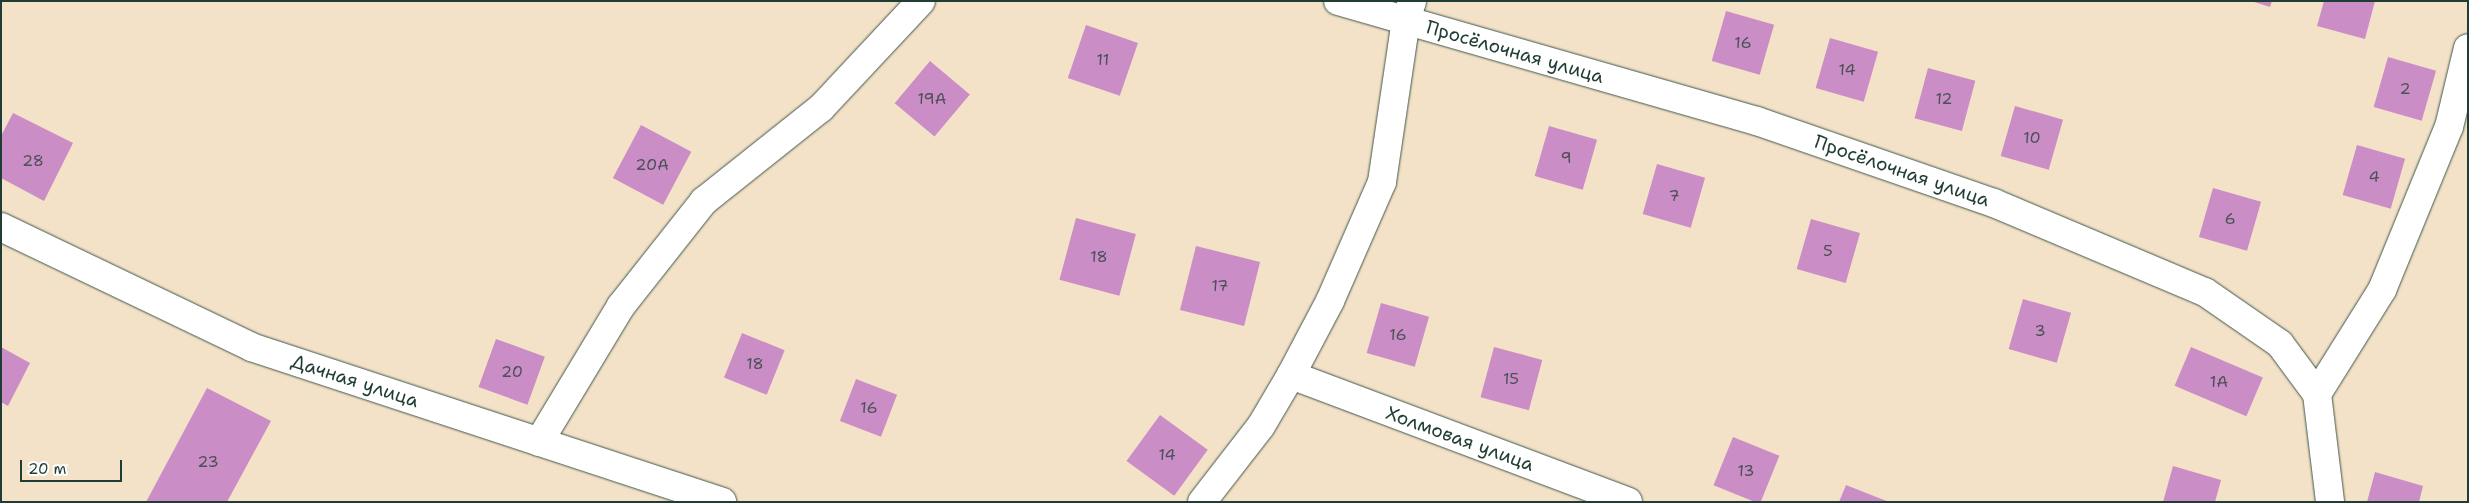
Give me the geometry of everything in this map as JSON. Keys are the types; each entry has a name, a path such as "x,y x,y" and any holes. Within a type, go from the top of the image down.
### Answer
{"street":[{"path":"539,442 621,306 704,201 821,108 921,1"},
{"name":"Просёлочная улица","path":"1338,1 1409,11 1757,121 1994,202 2205,292 2280,344 2317,394 2330,502"},
{"path":"1202,502 1261,426 1291,375 1330,301 1382,182 1409,11"},
{"path":"2317,394 2382,290 2449,127 2468,48"},
{"name":"Дачная улица","path":"1,227 251,347 722,502"},
{"name":"Холмовая улица","path":"1291,375 1628,502"}],"building":[{"path":"2251,1 2272,1 2270,7"},
{"path":"2324,1 2375,1 2365,39 2317,26"},
{"path":"1726,11 1774,25 1760,75 1712,61"},
{"path":"1086,25 1138,43 1120,96 1068,78"},
{"path":"1830,38 1878,52 1864,102 1816,88"},
{"path":"2388,57 2436,71 2422,121 2374,107"},
{"path":"930,61 970,94 934,137 895,103"},
{"path":"1928,68 1975,81 1962,131 1915,118"},
{"path":"2015,106 2063,120 2049,170 2001,156"},
{"path":"13,113 73,143 44,201 1,178 1,136"},
{"path":"641,125 691,152 663,205 613,178"},
{"path":"1549,126 1597,140 1583,190 1535,176"},
{"path":"2357,145 2405,159 2391,209 2343,195"},
{"path":"1657,164 1705,178 1691,228 1643,214"},
{"path":"2213,188 2261,202 2247,251 2199,237"},
{"path":"1076,218 1136,234 1119,296 1059,280"},
{"path":"1811,219 1860,233 1846,283 1797,269"},
{"path":"1196,246 1260,262 1244,326 1180,310"},
{"path":"2023,299 2071,313 2057,363 2009,349"},
{"path":"1381,303 1429,317 1415,367 1367,353"},
{"path":"742,333 785,350 767,395 724,378"},
{"path":"496,339 545,357 527,405 479,387"},
{"path":"1,347 30,363 8,406 1,402"},
{"path":"1494,347 1542,360 1529,410 1481,397"},
{"path":"2191,347 2263,377 2246,416 2175,386"},
{"path":"856,379 897,395 881,437 840,421"},
{"path":"207,388 271,421 227,502 146,502"},
{"path":"1160,415 1208,450 1174,496 1126,461"},
{"path":"1733,437 1779,456 1761,502 1755,502 1714,485"},
{"path":"2173,466 2221,480 2215,502 2163,502"},
{"path":"2375,472 2423,486 2419,502 2367,502"},
{"path":"1846,485 1889,502 1839,502"}]}
